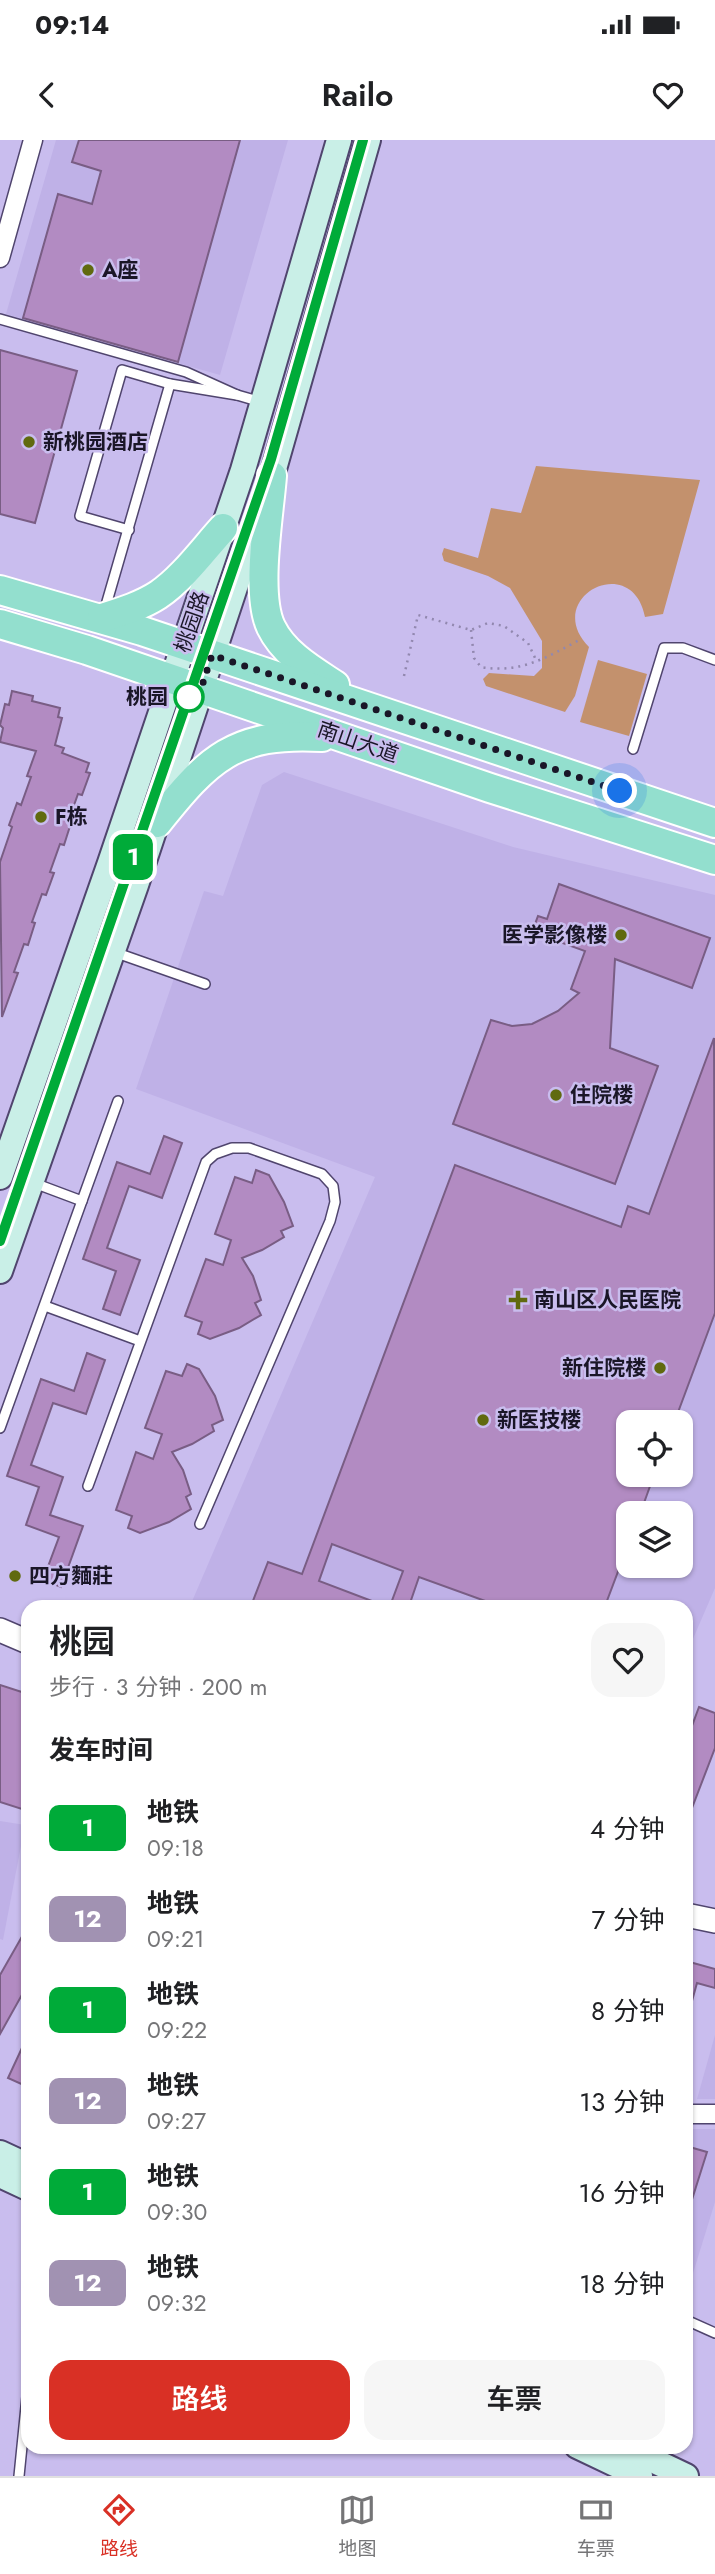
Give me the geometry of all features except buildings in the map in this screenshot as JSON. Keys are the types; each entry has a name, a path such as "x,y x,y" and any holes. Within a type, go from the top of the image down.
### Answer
{"main road":[{"name":"桃园路","path":"0,1177 223,528 263,403 339,140"},
{"name":"桃园路","path":"0,1271 157,823 272,476 368,140"},
{"path":"272,476 263,595 271,627 286,649 364,704"},
{"path":"102,618 140,605 160,593 223,528"},
{"name":"南山大道","path":"0,590 102,618 715,823"},
{"name":"南山大道","path":"0,624 172,679 490,788 715,860"},
{"path":"157,823 187,785 211,762 232,749 255,742 286,738 352,740"},
{"path":"0,2153 21,2163"},
{"path":"0,2175 21,2185"},
{"path":"594,2454 640,2476"},
{"path":"640,2454 686,2476"}],"street":[{"path":"0,258 33,140"},
{"path":"0,1630 21,1639"},
{"path":"693,1916 715,1921"},
{"path":"693,2114 715,2114"}],"lane":[{"path":"0,319 186,372 237,395 263,403"},
{"path":"128,530 80,516 122,370 170,384 237,395"},
{"path":"102,618 170,384"},
{"path":"633,749 664,648 683,649 715,660"},
{"path":"112,951 205,984"},
{"path":"0,1427 118,1101"},
{"path":"88,1486 205,1162 215,1154 232,1148 248,1148 322,1174 333,1186 335,1202 330,1220 200,1524"},
{"path":"32,1182 82,1201"},
{"path":"44,1306 140,1340"},
{"path":"693,2323 715,2333"},
{"path":"19,2476 21,2454"}],"path":[{"path":"404,676 418,615 471,630 488,623 504,626 528,643 537,662"},
{"path":"471,630 474,658 481,667 498,670 537,662 581,639"}],"shaded area":[{"path":"56,140 288,140 220,375 6,314"},
{"path":"536,466 700,480 663,614 645,617 637,597 624,587 609,584 594,588 582,598 576,612 577,629 589,647 575,696 565,712 486,686 483,679 489,673 534,676 542,668 542,641 510,588 488,576 444,561 442,554 444,548 478,558 491,508 521,513"},
{"path":"598,660 647,674 629,736 580,722"},
{"name":"南山区人民医院","path":"284,772 513,847 715,895 715,1588 693,1639 693,1600 193,1600 375,1177 136,1089 204,891 223,896 262,785"},
{"path":"0,1821 21,1824 21,1846 3,1940 0,1939"},
{"path":"715,2035 715,2099 697,2099"},
{"path":"693,2129 715,2129 715,2202 693,2273"}],"metro line":[{"name":"1","path":"0,1241 271,459 363,140"}],"place":[{"name":"A座","path":"88,270"},
{"name":"新桃园酒店","path":"29,442"},
{"name":"桃园","path":"189,697"},
{"name":"F栋","path":"41,817"},
{"name":"医学影像楼","path":"621,935"},
{"name":"住院楼","path":"556,1095"},
{"name":"南山区人民医院","path":"518,1300"},
{"name":"新住院楼","path":"660,1368"},
{"name":"新医技楼","path":"483,1420"},
{"name":"四方麵莊","path":"15,1576"}],"route":[{"path":"189,697 195,707 212,655 620,791"}]}
